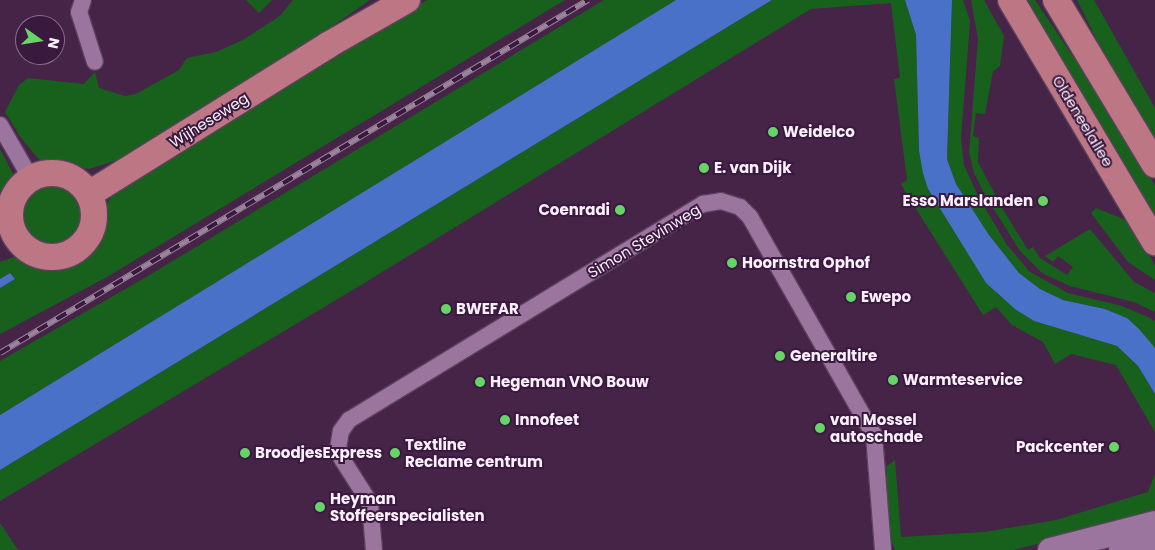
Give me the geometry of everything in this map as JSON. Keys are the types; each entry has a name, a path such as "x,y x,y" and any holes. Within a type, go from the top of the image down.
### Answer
{"main road":[{"name":"Wijheseweg","path":"328,45 386,0"},
{"name":"Wijheseweg","path":"89,194 328,45 407,0"},
{"name":"Oldeneelallee","path":"1011,0 1155,243"},
{"path":"1056,0 1155,165"},
{"path":"43,174 63,175 81,184 89,194 94,208 92,230 80,248 67,255 38,256 26,248 8,242 11,205 19,190 31,179 43,174"}],"street":[{"path":"83,0 79,12 95,62"},
{"path":"0,125 31,179"},
{"name":"Simon Stevinweg","path":"374,550 370,503 342,459 338,449 341,431 349,420 703,204 721,201 740,207 750,218 874,435 883,550"},
{"path":"1111,545 1155,523"},
{"path":"1050,550 1111,545 1155,544"}],"green space":[{"path":"246,0 272,0 259,13"},
{"path":"293,0 370,0 259,77 124,158 89,169 55,162 42,163 21,138 5,112 19,85 28,78 84,84 95,72 99,88 125,96 136,94 179,70 187,58 216,52 243,40 280,16"},
{"path":"427,0 565,0 107,277 0,334 0,288 15,279 10,273 0,279 0,262 14,257 50,265 71,262 88,250 99,234 105,207 112,195 162,160"},
{"path":"604,0 676,0 0,415 0,361 148,276"},
{"path":"772,0 905,0 916,35 919,151 928,189 986,282 1001,297 1034,321 1117,346 1138,366 1155,394 1155,432 1116,365 1071,354 1055,364 1043,342 1012,325 996,307 983,315 906,193 901,184 907,180 894,79 900,78 891,3 811,9 361,285 0,501 0,470"},
{"path":"952,0 963,0 970,21 961,139 964,165 979,198 1007,245 1030,272 1068,293 1122,306 1155,321 1155,348 1127,318 1105,309 1063,300 1040,289 1019,273 989,235 956,184 947,159"},
{"path":"971,0 984,0 1004,36 1000,66 993,71 985,114 976,113 973,136 979,138 978,162 1002,208 1028,250 1033,247 1040,258 1067,275 1073,267 1058,256 1053,262 1045,256 1090,229 1134,282 1155,293 1155,312 1134,302 1070,286 1042,273 1020,251 985,195 974,173 969,153 978,39"},
{"path":"1020,0 1035,0 1113,116 1155,185 1155,220"},
{"path":"1077,0 1094,0 1155,108 1155,145 1124,95"},
{"path":"0,149 13,174 0,221"},
{"path":"53,186 64,188 77,199 82,215 80,226 69,239 53,244 42,242 29,231 24,215 26,204 37,191"},
{"path":"1096,208 1128,221 1137,229 1155,266 1155,280 1128,262 1091,213"},
{"path":"895,460 901,537 984,532 1056,520 1148,492 1155,474 1155,515 1013,550 895,550 890,536 886,467"},
{"path":"0,523 18,550 0,550"}],"water":[{"path":"676,0 772,0 0,470 0,415"},
{"path":"905,0 952,0 947,159 956,184 989,235 1019,273 1040,289 1063,300 1105,309 1127,318 1139,329 1155,348 1155,394 1138,366 1117,346 1034,321 1015,309 986,283 928,189 923,173 919,151 916,35"},
{"path":"10,273 15,279 0,288 0,279"}],"railway":[{"path":"0,353 588,0"}],"place":[{"name":"Weidelco","path":"773,132"},
{"name":"E. van Dijk","path":"704,168"},
{"name":"Esso Marslanden","path":"1043,201"},
{"name":"Coenradi","path":"620,210"},
{"name":"Hoornstra Ophof","path":"732,263"},
{"name":"Ewepo","path":"851,297"},
{"name":"BWEFAR","path":"446,309"},
{"name":"Generaltire","path":"780,356"},
{"name":"Warmteservice","path":"893,380"},
{"name":"Hegeman VNO Bouw","path":"480,382"},
{"name":"Innofeet","path":"505,420"},
{"name":"van Mossel autoschade","path":"820,428"},
{"name":"Packcenter","path":"1114,447"},
{"name":"BroodjesExpress","path":"245,453"},
{"name":"Textline Reclame centrum","path":"395,453"},
{"name":"Heyman Stoffeerspecialisten","path":"320,507"}]}
